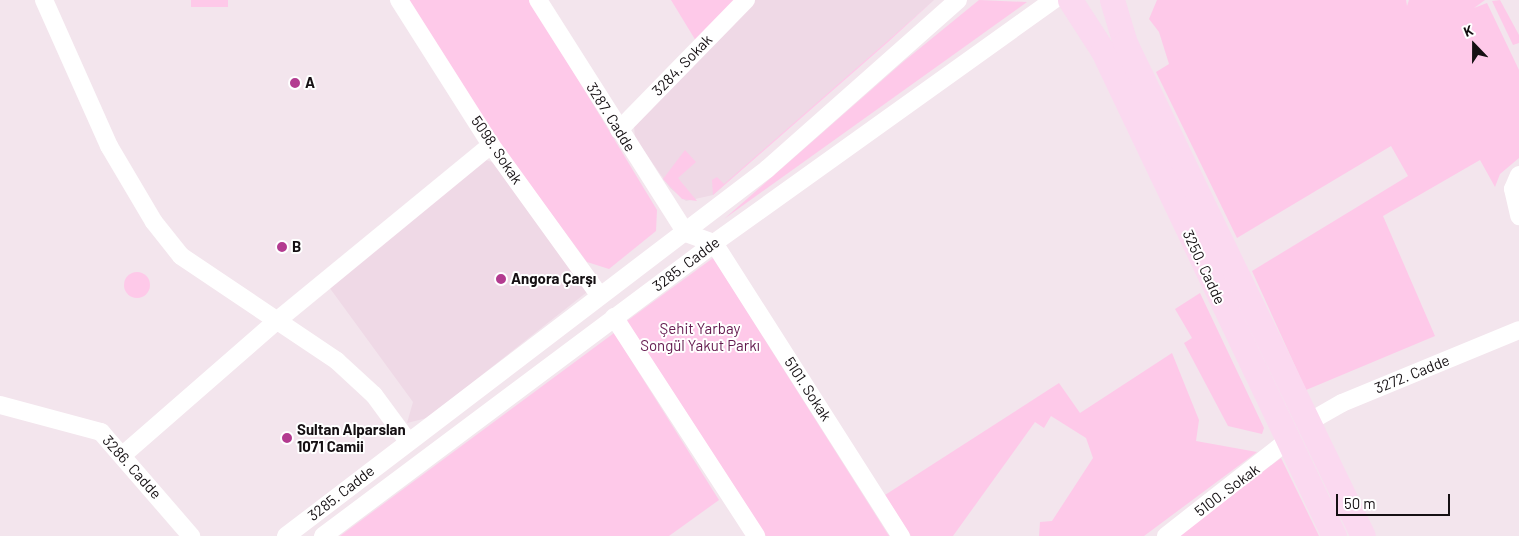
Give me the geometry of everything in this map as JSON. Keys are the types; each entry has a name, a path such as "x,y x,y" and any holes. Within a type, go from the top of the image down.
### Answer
{"street":[{"path":"44,0 109,146 154,222 181,256 279,318 374,395 407,440"},
{"name":"5098. Sokak","path":"399,0 491,145 600,296"},
{"name":"3287. Cadde","path":"538,0 618,130 686,233"},
{"name":"3284. Sokak","path":"618,130 746,0"},
{"name":"3285. Cadde","path":"286,536 407,440 686,233 767,169 958,0"},
{"name":"3285. Cadde","path":"323,536 714,243 1054,0"},
{"name":"3250. Cadde","path":"1070,0 1103,52 1334,536"},
{"name":"3250. Cadde","path":"1112,0 1125,43 1363,536"},
{"path":"124,454 279,318 491,145"},
{"path":"1519,175 1513,188 1519,216"},
{"path":"686,233 714,243"},
{"name":"5101. Sokak","path":"714,243 901,536"},
{"path":"614,317 756,536"},
{"name":"3272. Cadde","path":"1307,423 1342,403 1519,330"},
{"name":"3286. Cadde","path":"0,405 84,425 101,432 124,454 191,536"},
{"path":"1287,441 1307,423"},
{"name":"5100. Sokak","path":"1166,536 1287,441"}],"shaded area":[{"path":"755,0 934,0 713,195 686,201 670,188 635,138 634,125"},
{"path":"486,160 497,164 587,292 427,418 407,423 413,402 329,287"}],"green space":[{"path":"191,0 228,0 228,7 191,7"},
{"path":"405,0 530,0 657,210 656,231 609,269 587,262 495,137"},
{"path":"671,0 735,0 696,41"},
{"path":"934,0 713,195 712,180 717,177 724,184"},
{"path":"979,0 1027,2 724,219 903,62"},
{"path":"1157,0 1406,0 1407,6 1409,0 1485,0 1474,8 1487,3 1519,70 1519,158 1500,174 1495,187 1480,160 1383,216 1435,336 1306,390 1252,271 1408,176 1391,146 1237,238 1156,72 1169,64 1159,32 1149,19"},
{"path":"1500,0 1519,35 1519,43 1513,45 1492,1"},
{"path":"685,150 696,162 678,178 697,201 682,199 663,179"},
{"name":"Şehit Yarbay Songül Yakut Parkı","path":"713,258 889,536 766,536 627,321"},
{"path":"137,272 146,276 150,285 146,294 137,298 128,294 124,285 128,276"},
{"path":"1200,293 1264,428 1262,434 1228,426 1184,343 1192,338 1175,309"},
{"path":"614,333 719,500 669,536 340,536"},
{"path":"1172,353 1199,420 1196,441 1257,452 1144,536 1039,536 1040,522 1052,521 1093,458 1086,438 1051,416 1044,428 1035,422 953,536 911,536 885,495 1059,383 1080,413"},
{"path":"1281,458 1319,536 1178,536"}],"place":[{"name":"A","path":"295,83"},
{"name":"B","path":"282,247"},
{"name":"Angora Çarşı","path":"501,279"},
{"name":"Sultan Alparslan 1071 Camii","path":"287,438"}]}
